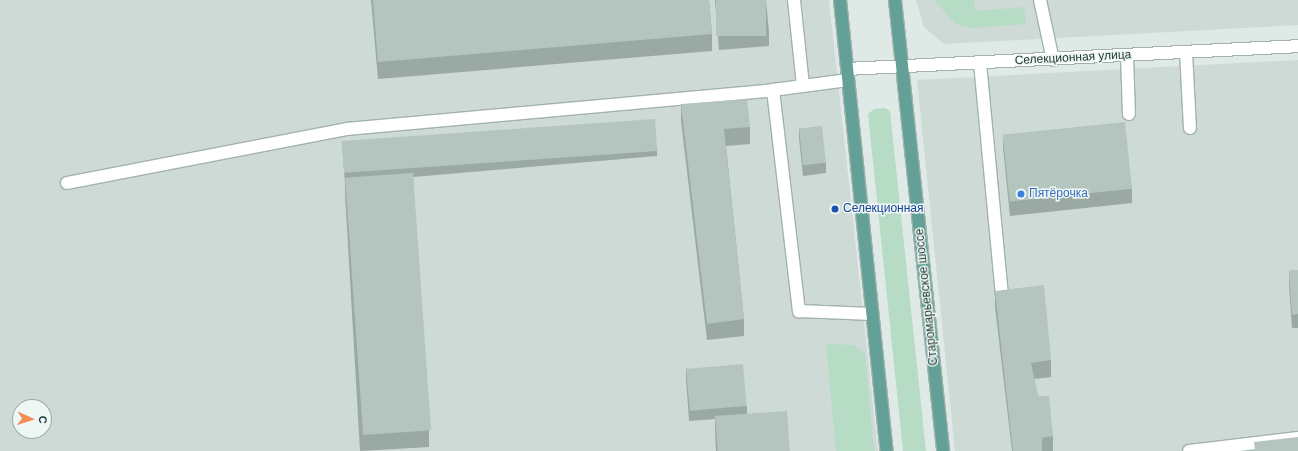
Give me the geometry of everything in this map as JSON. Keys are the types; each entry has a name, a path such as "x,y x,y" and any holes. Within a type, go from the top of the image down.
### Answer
{"main road":[{"path":"840,0 886,451"},
{"name":"Старомарьевское шоссе","path":"895,0 943,451"}],"street":[{"path":"794,0 803,86"},
{"path":"1040,0 1053,60"},
{"name":"Селекционная улица","path":"66,183 347,130 773,90 803,86 848,75 903,65 1053,60 1298,46"},
{"path":"1186,52 1190,128"},
{"path":"1127,56 1129,114"},
{"path":"980,63 1004,316"},
{"path":"773,90 799,311 872,314"},
{"path":"1190,451 1298,438"}],"shaded area":[{"path":"0,0 829,0 878,451 0,451"},
{"path":"916,0 1298,0 1298,25 944,44 924,27"},
{"path":"1298,60 1298,451 955,451 917,80"}],"green space":[{"path":"934,0 974,0 975,11 1024,7 1026,24 971,28 956,24"},
{"path":"885,108 890,111 926,451 903,451 868,114 874,109"},
{"path":"826,344 854,345 865,354 874,451 836,451"}],"building":[{"path":"373,0 709,0 712,34 378,62"},
{"path":"716,0 766,0 766,36 716,36"},
{"path":"747,99 750,127 724,129 744,319 707,324 681,104"},
{"path":"655,119 657,151 344,173 342,141"},
{"path":"1125,122 1132,189 1010,201 1003,135"},
{"path":"822,126 826,163 803,165 799,128"},
{"path":"413,173 431,430 363,435 345,178"},
{"path":"1298,270 1298,314 1292,315 1289,271"},
{"path":"1044,285 1051,360 1031,363 1038,396 1049,396 1053,436 1042,438 1042,451 1013,451 995,291"},
{"path":"743,364 747,406 690,411 686,369"},
{"path":"787,411 790,451 718,451 715,416"},
{"path":"1298,437 1298,451 1255,451 1254,442"}],"place":[{"name":"Пятёрочка","path":"1021,194"},
{"name":"Селекционная","path":"835,209"}]}
